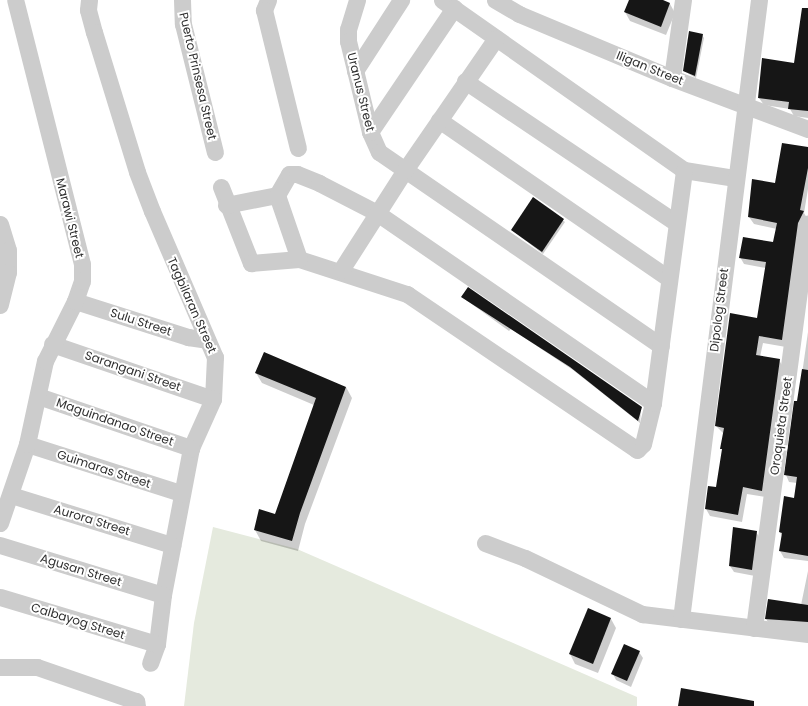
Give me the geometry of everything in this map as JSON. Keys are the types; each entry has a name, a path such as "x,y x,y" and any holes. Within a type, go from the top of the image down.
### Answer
{"street":[{"name":"Marawi Street","path":"0,523 11,496 27,444 45,361 52,344 75,301 82,281 82,264 15,0"},
{"name":"Tagbilaran Street","path":"89,0 88,10 92,25 137,172 215,357 213,399 191,448 181,493 163,595 157,644 150,663"},
{"name":"Puerto Prinsesa Street","path":"182,0 183,24 216,152"},
{"path":"268,0 264,10 298,148"},
{"name":"Uranus Street","path":"357,0 348,29 355,72 370,132 379,152 661,346"},
{"path":"355,72 401,0"},
{"name":"Iligan Street","path":"495,0 519,14 672,78 808,129"},
{"path":"672,78 683,0"},
{"name":"Dipolog Street","path":"681,619 759,0"},
{"path":"370,132 448,4 684,170 736,178"},
{"path":"341,270 376,213 465,81 496,38"},
{"path":"465,81 676,223"},
{"path":"439,120 668,278"},
{"path":"221,187 226,205 251,263 299,259 341,270 373,284 407,294 637,450 643,444 653,403 668,278 684,170"},
{"path":"299,259 277,195 289,174 297,174 376,213 653,403"},
{"path":"226,205 277,195"},
{"path":"0,224 8,250 8,272 0,306"},
{"name":"Oroquieta Street","path":"754,628 808,224"},
{"name":"Sulu Street","path":"75,301 188,337 207,340"},
{"name":"Sarangani Street","path":"52,344 213,399"},
{"name":"Maguindanao Street","path":"38,396 191,448"},
{"name":"Guimaras Street","path":"27,444 181,493"},
{"name":"Aurora Street","path":"11,496 172,545"},
{"path":"485,542 525,558 642,614 808,634"},
{"name":"Agusan Street","path":"0,545 163,595"},
{"name":"Calbayog Street","path":"0,597 157,644"},
{"path":"0,667 37,667 136,704"}],"shaded area":[{"path":"213,527 297,549 637,697 637,706 184,706 194,623"}],"building":[{"path":"629,0 663,0 670,3 661,27 624,12"},
{"path":"802,8 808,8 808,111 788,109 789,102 758,98 762,58 794,63"},
{"path":"689,31 703,34 695,76 683,71"},
{"path":"782,143 808,147 808,168 800,210 804,211 798,223 782,340 759,336 756,355 780,359 762,491 743,487 738,515 705,509 708,486 716,487 722,449 720,449 724,428 715,426 730,313 757,318 766,262 739,258 743,237 773,242 777,223 748,217 752,179 775,183"},
{"path":"533,197 564,219 542,252 511,230"},
{"path":"468,287 642,407 638,421 570,367 461,297"},
{"path":"264,352 346,387 300,513 292,541 254,530 259,509 275,514 316,398 255,373"},
{"path":"802,369 808,370 808,556 779,551 782,533 779,532 784,496 794,498 797,477 784,475 794,401 797,401"},
{"path":"733,527 757,531 752,570 729,566"},
{"path":"768,599 808,605 808,622 765,619"},
{"path":"588,608 611,618 593,664 569,654"},
{"path":"624,644 640,651 627,681 611,674"},
{"path":"681,688 754,701 754,706 678,706"}]}
